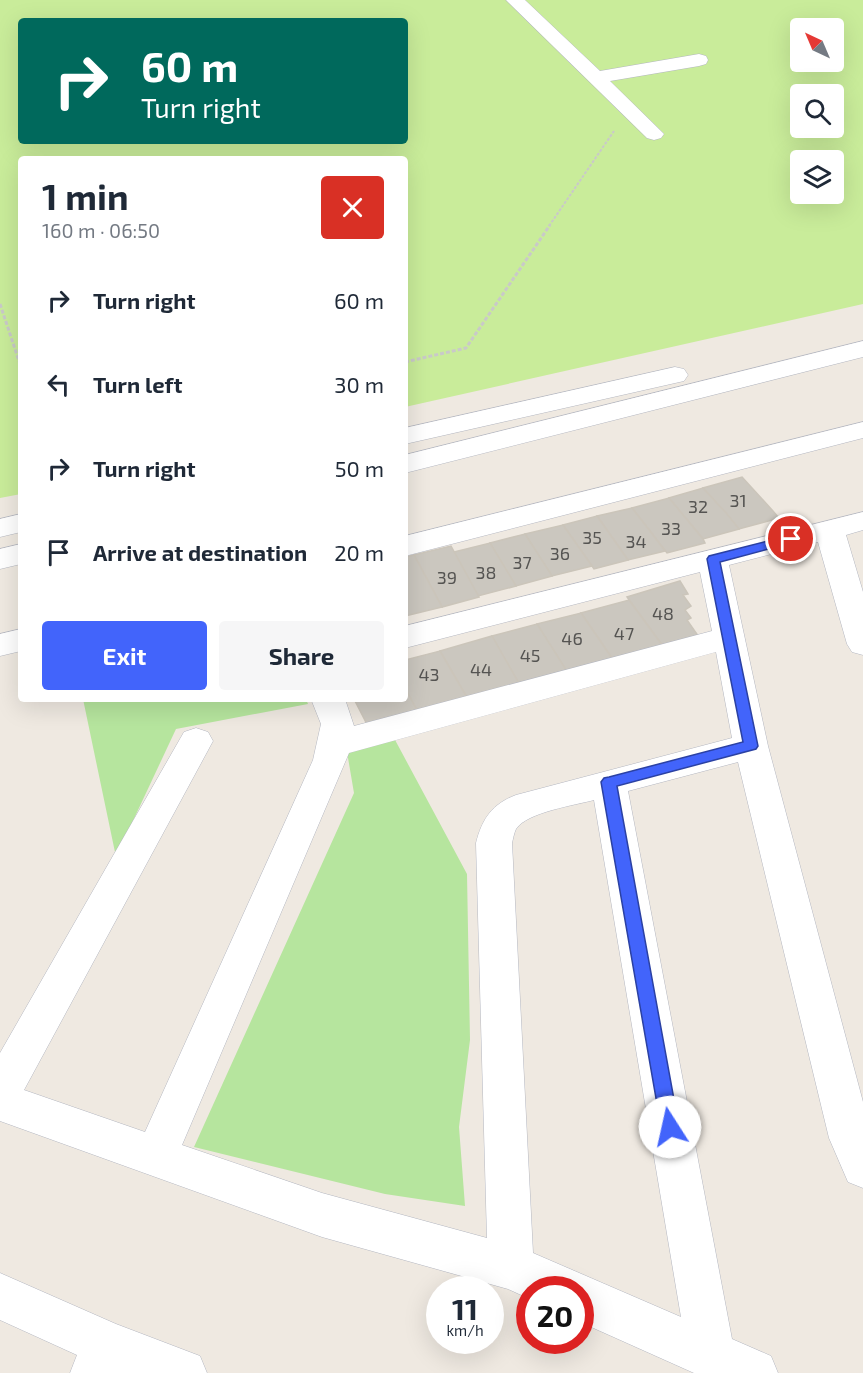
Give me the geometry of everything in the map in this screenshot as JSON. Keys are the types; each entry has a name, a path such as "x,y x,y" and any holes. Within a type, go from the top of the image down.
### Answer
{"street":[{"path":"515,0 654,134"},
{"path":"596,78 699,60"},
{"path":"408,435 862,338"},
{"path":"408,463 595,418 862,338"},
{"path":"408,545 863,430"},
{"path":"408,636 863,521"},
{"path":"0,528 18,524"},
{"path":"829,529 863,644"},
{"path":"0,559 18,555"},
{"path":"713,559 751,746 851,1138 863,1167"},
{"path":"333,745 729,637"},
{"path":"0,645 18,641"},
{"path":"156,1155 330,760 338,724 329,702"},
{"path":"0,1093 196,741"},
{"path":"511,1267 494,843 498,825 512,811 609,782 751,746"},
{"path":"609,782 711,1356"},
{"path":"0,1101 322,1215 511,1267 531,1276"},
{"path":"0,1296 101,1359 183,1373"},
{"path":"594,1304 754,1373"}],"path":[{"path":"408,361 466,348 629,109"},
{"path":"0,304 18,358"}],"green space":[{"path":"0,0 863,0 863,304 408,406 408,156 18,156 18,495 0,498"},
{"path":"84,702 307,702 308,704 176,729 116,857"},
{"path":"394,738 467,874 470,1040 459,1127 465,1206 385,1194 194,1147 354,793 347,752"}],"building":[{"path":"742,477 779,518 739,529 703,488"},
{"path":"703,488 739,529 703,539 669,498"},
{"path":"669,498 705,543 667,553 632,508"},
{"path":"632,508 665,551 628,560 597,516"},
{"path":"597,516 628,560 594,569 563,525"},
{"path":"563,525 592,566 552,576 525,534"},
{"path":"525,534 552,576 516,586 490,543"},
{"path":"490,543 516,586 478,596 454,552"},
{"path":"451,546 479,597 442,607 414,555"},
{"path":"414,555 442,607 408,615 408,556"},
{"path":"680,581 688,594 683,595 691,606 685,610 691,618 687,620 701,640 665,649 627,597"},
{"path":"629,600 665,649 616,664 581,613"},
{"path":"581,613 616,664 568,673 537,624"},
{"path":"537,624 568,673 521,687 492,636"},
{"path":"492,636 521,687 469,701 440,651"},
{"path":"440,651 469,701 420,716 408,694 408,659"},
{"path":"408,694 420,716 370,730 356,702 408,702"}],"route":[{"path":"670,1127 609,782 751,746 713,559 791,539"}]}
